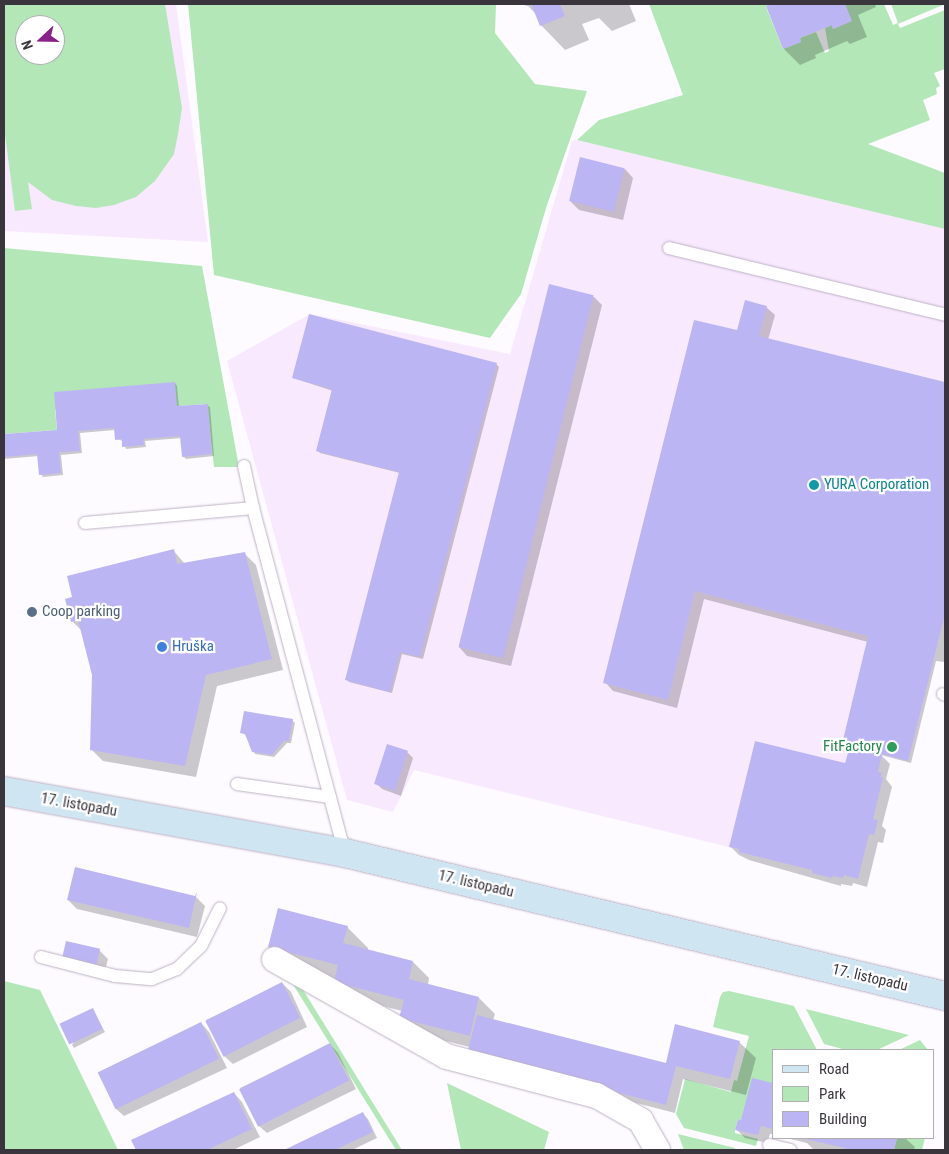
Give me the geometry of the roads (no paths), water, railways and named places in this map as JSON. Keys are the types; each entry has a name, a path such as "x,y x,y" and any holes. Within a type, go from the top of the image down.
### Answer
{"street":[{"name":"17. listopadu","path":"4,791 345,853 945,996"},
{"path":"274,959 446,1056 596,1094 640,1120 656,1150"}],"lane":[{"path":"669,248 945,315"},
{"path":"244,466 253,508 345,853"},
{"path":"85,523 253,508"},
{"path":"238,784 330,798"},
{"path":"41,957 115,976 152,979 177,969 201,946 220,908"},
{"path":"769,1145 790,1150"}],"place":[{"name":"YURA Corporation","path":"814,485"},
{"name":"Coop parking","path":"32,612"},
{"name":"Hruška","path":"162,647"},
{"name":"FitFactory","path":"892,747"}]}
